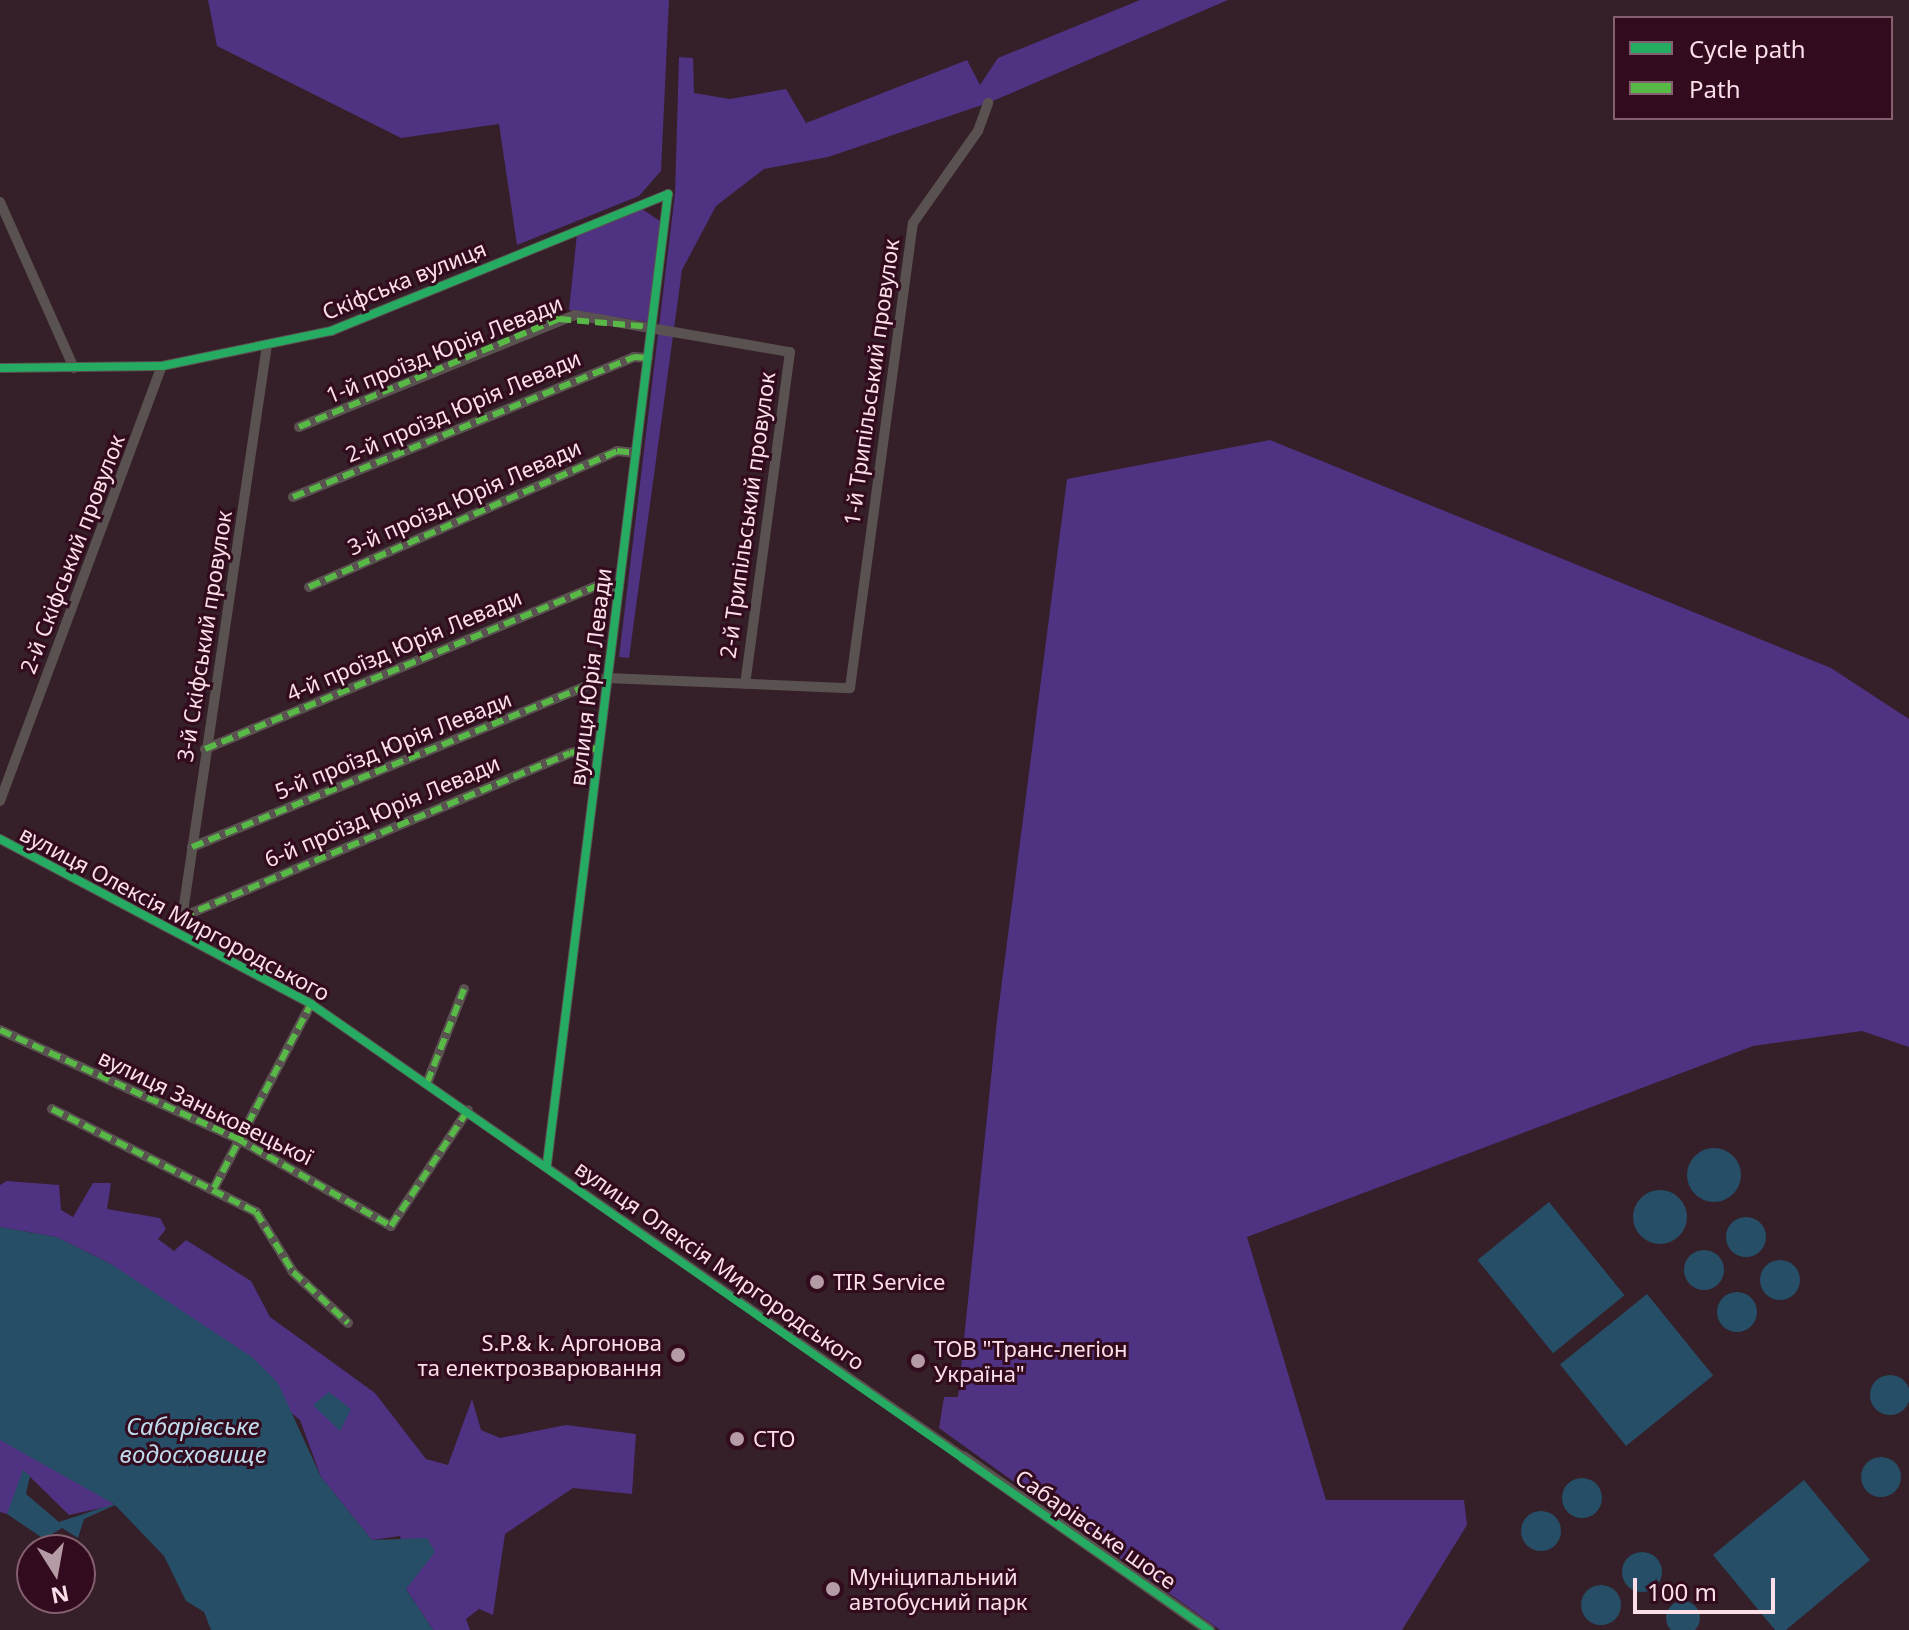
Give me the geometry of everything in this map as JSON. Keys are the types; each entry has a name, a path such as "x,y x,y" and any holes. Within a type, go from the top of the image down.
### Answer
{"street":[{"name":"1-й Трипільський провулок","path":"745,684 850,688 913,223 978,131 988,103"},
{"name":"вулиця Юрія Левади","path":"547,1164 668,194"},
{"name":"Скіфська вулиця","path":"0,368 162,366 331,331 668,194"},
{"path":"0,202 74,368"},
{"name":"1-й проїзд Юрія Левади","path":"299,427 559,319 652,327 790,352"},
{"name":"3-й Скіфський провулок","path":"180,932 267,345"},
{"name":"2-й Трипільський провулок","path":"745,684 790,352"},
{"name":"2-й проїзд Юрія Левади","path":"293,497 634,357 648,358"},
{"name":"2-й Скіфський провулок","path":"0,801 162,366"},
{"name":"3-й проїзд Юрія Левади","path":"309,587 617,451 636,453"},
{"name":"4-й проїзд Юрія Левади","path":"205,749 599,585 619,588"},
{"path":"607,678 745,684"},
{"name":"5-й проїзд Юрія Левади","path":"192,847 607,678"},
{"name":"6-й проїзд Юрія Левади","path":"182,917 570,753 599,748"},
{"name":"вулиця Олексія Миргородського","path":"0,839 311,1004 547,1164 963,1457"},
{"path":"427,1083 464,989"},
{"path":"214,1188 236,1138 311,1004"},
{"name":"вулиця Заньковецької","path":"0,1030 236,1138 391,1226 468,1110"},
{"path":"52,1109 214,1188 256,1212 293,1272 348,1323"},
{"name":"Сабарівське шосе","path":"963,1457 1209,1630"}],"shaded area":[{"path":"208,0 669,0 661,171 639,196 517,245 499,124 401,138 217,46"},
{"path":"1140,0 1228,0 988,103 828,157 764,169 716,206 682,270 629,658 619,657 675,194 679,57 693,58 694,93 730,99 786,89 806,123 967,60 980,85 998,58"},
{"path":"642,209 660,221 648,322 569,310 577,234"},
{"path":"1270,440 1831,668 1909,719 1909,1047 1862,1031 1753,1046 1247,1237 1326,1500 1464,1500 1467,1525 1402,1630 1220,1630 939,1428 944,1397 958,1397 997,1020 1067,479"},
{"path":"7,1181 59,1185 61,1210 73,1217 93,1183 111,1183 107,1209 160,1218 166,1229 158,1239 174,1251 186,1240 251,1281 270,1317 375,1393 426,1459 448,1465 472,1399 481,1430 500,1438 566,1425 636,1434 632,1494 573,1488 505,1534 493,1615 479,1609 466,1619 470,1630 433,1630 406,1589 410,1575 400,1536 372,1540 321,1477 300,1420 111,1264 56,1237 0,1227 0,1185"},
{"path":"0,1440 50,1462 115,1505 69,1515 23,1470 14,1502 7,1514 0,1512"}],"water":[{"path":"1714,1148 1733,1156 1741,1175 1733,1194 1714,1202 1695,1194 1687,1175 1695,1156"},
{"path":"1660,1190 1679,1198 1687,1217 1679,1236 1660,1244 1641,1236 1633,1217 1641,1198"},
{"path":"1549,1202 1625,1295 1553,1353 1478,1260"},
{"path":"1746,1217 1760,1223 1766,1237 1760,1251 1746,1257 1732,1251 1726,1237 1732,1223"},
{"name":"Сабарівське водосховище","path":"0,1227 56,1237 111,1264 252,1357 278,1383 321,1477 372,1540 427,1538 435,1552 406,1589 433,1630 211,1630 204,1612 186,1601 164,1556 115,1505 84,1519 79,1534 72,1534 62,1528 52,1534 37,1534 7,1514 23,1470 30,1476 26,1494 59,1522 114,1504 0,1440"},
{"path":"1704,1250 1718,1256 1724,1270 1718,1284 1704,1290 1690,1284 1684,1270 1690,1256"},
{"path":"1780,1260 1794,1266 1800,1280 1794,1294 1780,1300 1766,1294 1760,1280 1766,1266"},
{"path":"1737,1292 1751,1298 1757,1312 1751,1326 1737,1332 1723,1326 1717,1312 1723,1298"},
{"path":"1647,1294 1713,1376 1626,1446 1560,1364"},
{"path":"1890,1375 1904,1381 1910,1395 1904,1409 1890,1415 1876,1409 1870,1395 1876,1381"},
{"path":"329,1392 351,1409 340,1431 313,1405"},
{"path":"1881,1457 1895,1463 1901,1477 1895,1491 1881,1497 1867,1491 1861,1477 1867,1463"},
{"path":"1582,1478 1596,1484 1602,1498 1596,1512 1582,1518 1568,1512 1562,1498 1568,1484"},
{"path":"1804,1480 1870,1560 1786,1630 1775,1630 1713,1555"},
{"path":"1541,1511 1555,1517 1561,1531 1555,1545 1541,1551 1527,1545 1521,1531 1527,1517"},
{"path":"1642,1552 1656,1558 1662,1572 1656,1586 1642,1592 1628,1586 1622,1572 1628,1558"},
{"path":"1601,1585 1615,1591 1621,1605 1615,1619 1601,1625 1587,1619 1581,1605 1587,1591"},
{"path":"1683,1601 1695,1606 1700,1618 1693,1631 1673,1631 1666,1618 1671,1606"}],"marked path":[{"path":"299,427 559,319 652,327"},
{"path":"293,497 634,357 648,358"},
{"path":"309,587 617,451 636,453"},
{"path":"205,749 599,585 619,588"},
{"path":"192,847 607,678"},
{"path":"182,917 570,753 599,748"},
{"path":"427,1083 464,989"},
{"path":"214,1188 311,1004"},
{"path":"0,1030 236,1138 391,1226 468,1110"},
{"path":"52,1109 256,1212 293,1272 348,1323"}],"cycle path":[{"path":"0,368 162,366 331,331 668,194 547,1164"},
{"path":"0,839 311,1004 1209,1630"}],"place":[{"name":"TIR Service","path":"817,1282"},
{"name":"S.P.& k. Аргонова та електрозварювання","path":"678,1355"},
{"name":"ТОВ \"Транс-легіон Україна\"","path":"918,1361"},
{"name":"СТО","path":"737,1439"},
{"name":"Муніципальний автобусний парк","path":"833,1589"}]}
